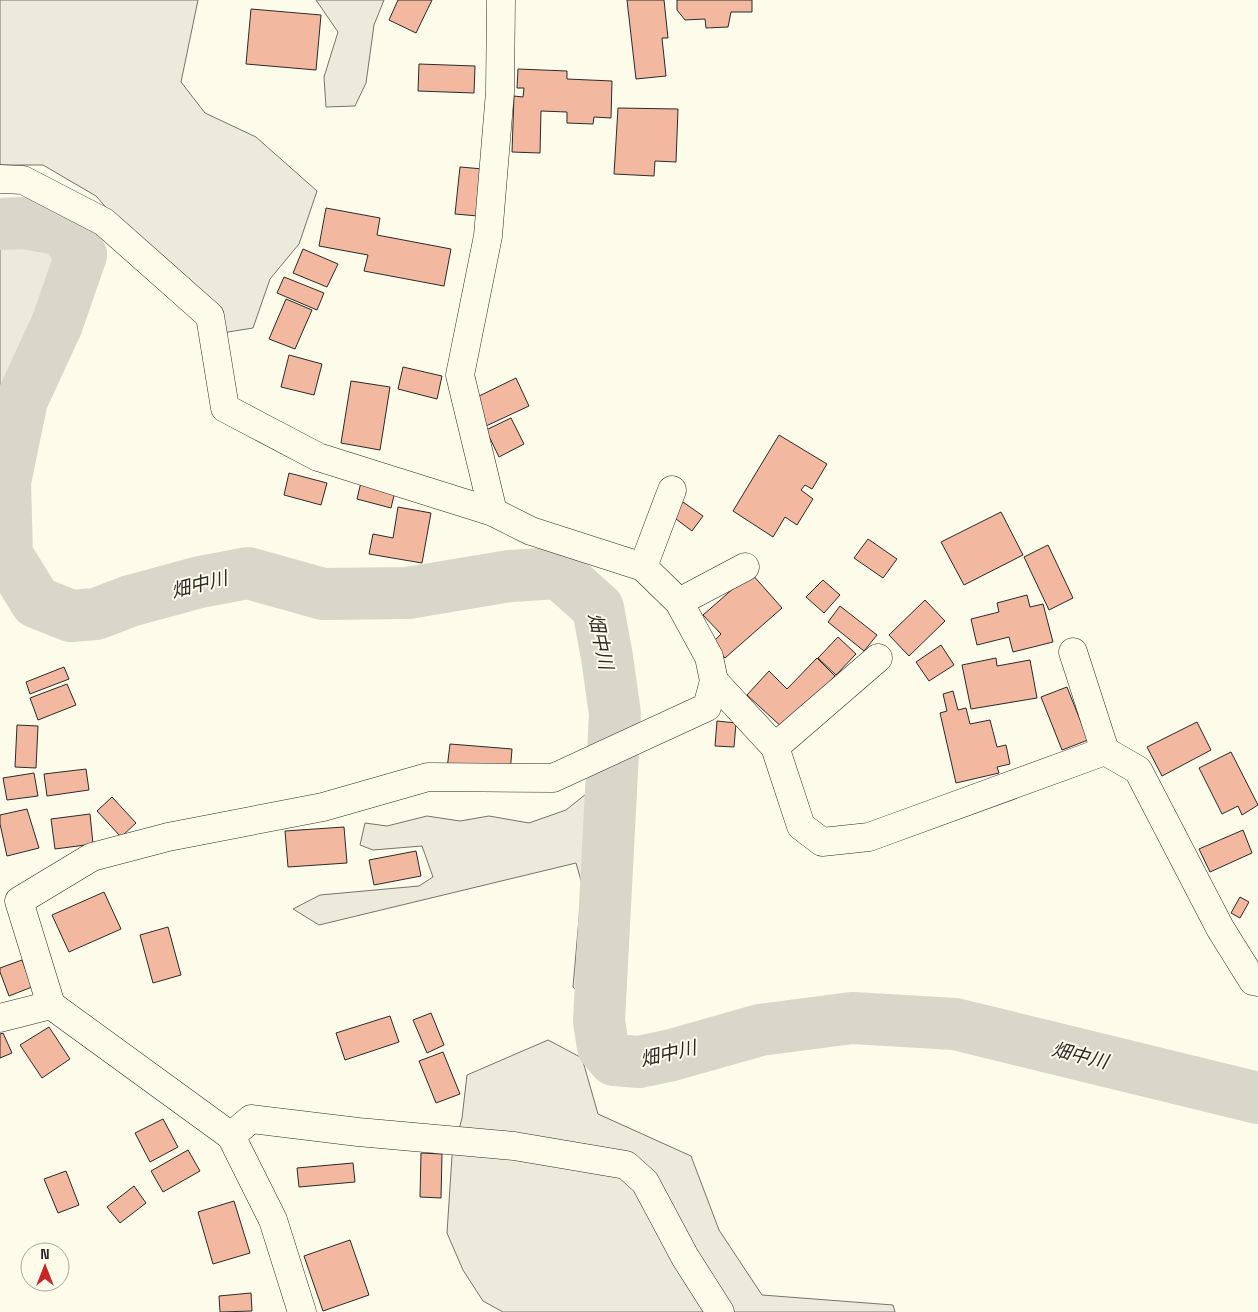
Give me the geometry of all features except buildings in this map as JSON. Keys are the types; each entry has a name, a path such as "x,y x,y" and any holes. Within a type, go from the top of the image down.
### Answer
{"street":[{"path":"493,512 460,375 488,236 500,92 501,0"},
{"path":"0,179 23,180 104,222 210,316 224,408 318,457 493,512 531,531 643,568 679,602 709,656 714,681 707,707 554,778 428,777 323,807 168,836 92,857 19,900 51,1005 232,1136 272,1220 302,1312"},
{"path":"643,568 672,490"},
{"path":"679,602 745,566"},
{"path":"1073,652 1105,751 1138,770 1220,928 1253,981 1258,982"},
{"path":"775,747 878,658"},
{"path":"714,681 775,747 802,826 822,842 869,837 1105,751"},
{"path":"0,1018 51,1005"},
{"path":"232,1136 251,1118 358,1132 514,1146 626,1165 645,1182 685,1257 720,1312"}],"shaded area":[{"path":"0,0 198,0 181,82 205,113 256,137 317,191 299,244 270,279 253,328 222,333 96,196 43,165 0,165"},
{"path":"316,0 384,0 374,25 366,83 355,106 326,107 324,77 338,32"},
{"path":"23,231 57,236 68,259 48,317 20,384 0,445 0,232"},
{"path":"601,782 595,1008 573,987 582,884 576,863 319,925 293,909 320,895 419,886 433,877 422,846 373,850 360,845 365,823 387,826 427,816 460,821 489,816 529,823 566,810"},
{"path":"548,1040 582,1058 598,1114 691,1156 719,1230 762,1295 893,1305 895,1312 503,1312 483,1301 463,1270 447,1233 452,1156 462,1118 467,1075"}],"waterway":[{"name":"畑中川","path":"0,224 23,223 63,230 81,255 57,324 22,400 5,482 7,555 36,602 71,616 96,614 130,601 200,582 248,573 323,594 408,593 510,576 559,573 598,608 615,714 599,1021 603,1047 614,1060 639,1062 672,1055 760,1030 852,1018 955,1024 1258,1098"}]}
